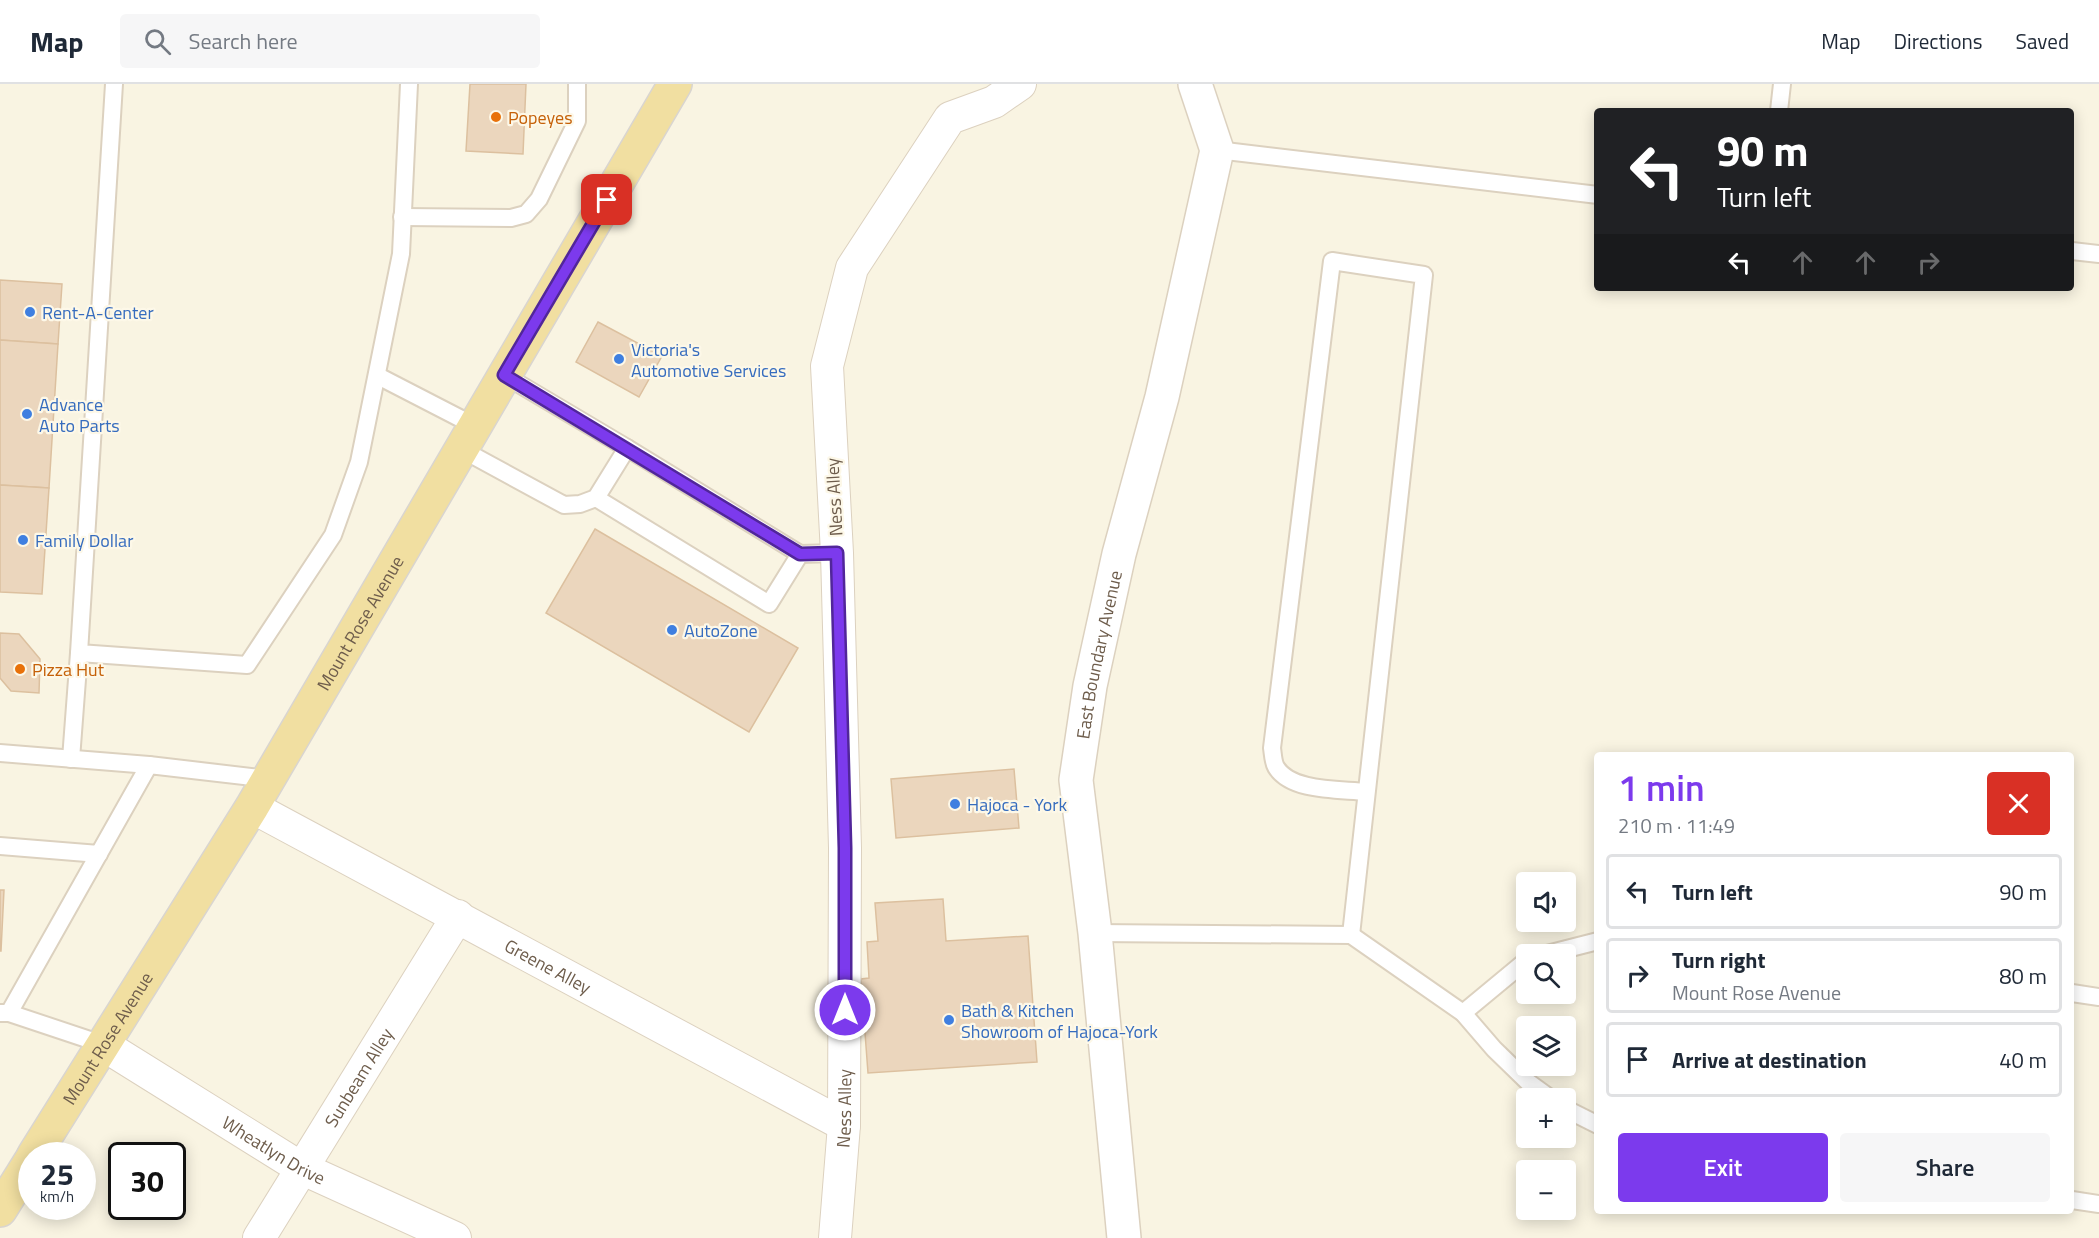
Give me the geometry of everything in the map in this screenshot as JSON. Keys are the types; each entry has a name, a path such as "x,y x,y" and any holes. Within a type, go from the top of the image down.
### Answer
{"main road":[{"name":"Mount Rose Avenue","path":"42,1142 269,779 675,84"},
{"path":"0,1210 18,1181"}],"street":[{"name":"Ness Alley","path":"836,1238 844,1125 845,848 837,553 827,366 852,268 950,118 994,102 1020,84"},
{"path":"1195,84 1217,150"},
{"name":"East Boundary Avenue","path":"1124,1238 1095,933 1076,780 1090,686 1119,554 1162,396 1217,150"},
{"name":"Greene Alley","path":"252,807 844,1125"},
{"name":"Sunbeam Alley","path":"259,1238 458,916"},
{"name":"Wheatlyn Drive","path":"102,1044 301,1168 455,1238"}],"lane":[{"path":"71,759 114,84"},
{"path":"79,653 247,665 333,535 359,462 378,376 400,254 409,84"},
{"path":"402,217 510,218 526,214 538,199 577,121 577,84"},
{"path":"1779,108 1782,84"},
{"path":"1217,150 1594,195"},
{"path":"2074,251 2099,254"},
{"path":"1351,935 1424,275 1332,261 1272,748 1276,766 1286,777 1301,784 1366,792"},
{"path":"504,375 800,554 837,553"},
{"path":"378,376 564,505 580,504 596,498 627,448"},
{"path":"596,498 769,604 800,554"},
{"path":"0,753 149,765 269,779"},
{"path":"102,1044 5,1013 149,765"},
{"path":"0,846 99,854"},
{"path":"1095,933 1351,935 1463,1013 1494,1049 1536,1088"},
{"path":"1576,947 1594,942"},
{"path":"1463,1013 1516,969"},
{"path":"2074,993 2099,997"},
{"path":"1576,1115 1594,1123"},
{"path":"2074,1200 2099,1204"}],"building":[{"name":"Popeyes","path":"470,84 526,84 523,154 466,151"},
{"name":"Rent-A-Center","path":"0,280 62,284 58,344 0,340"},
{"name":"Victoria's Automotive Services","path":"598,322 662,356 639,397 576,362"},
{"name":"Advance Auto Parts","path":"0,340 58,344 49,488 0,485"},
{"name":"Family Dollar","path":"0,485 49,488 42,594 0,592"},
{"name":"AutoZone","path":"595,529 798,648 749,732 546,613"},
{"name":"Pizza Hut","path":"0,633 19,634 40,659 39,693 11,691 0,678"},
{"name":"Hajoca - York","path":"1014,769 1019,828 896,838 891,779"},
{"path":"0,890 4,890 1,951 0,951"},
{"name":"Bath & Kitchen Showroom of Hajoca-York","path":"943,899 946,941 1028,936 1037,1062 868,1073 861,979 869,978 867,942 878,941 875,903"}],"place":[{"name":"Popeyes","path":"496,117"},
{"name":"Rent-A-Center","path":"30,312"},
{"name":"Victoria's Automotive Services","path":"619,359"},
{"name":"Advance Auto Parts","path":"27,414"},
{"name":"Family Dollar","path":"23,540"},
{"name":"AutoZone","path":"672,630"},
{"name":"Pizza Hut","path":"20,669"},
{"name":"Hajoca - York","path":"955,804"},
{"name":"Bath & Kitchen Showroom of Hajoca-York","path":"949,1020"}],"route":[{"path":"607,200 504,375 800,554 837,553 845,848 845,1010"}]}
